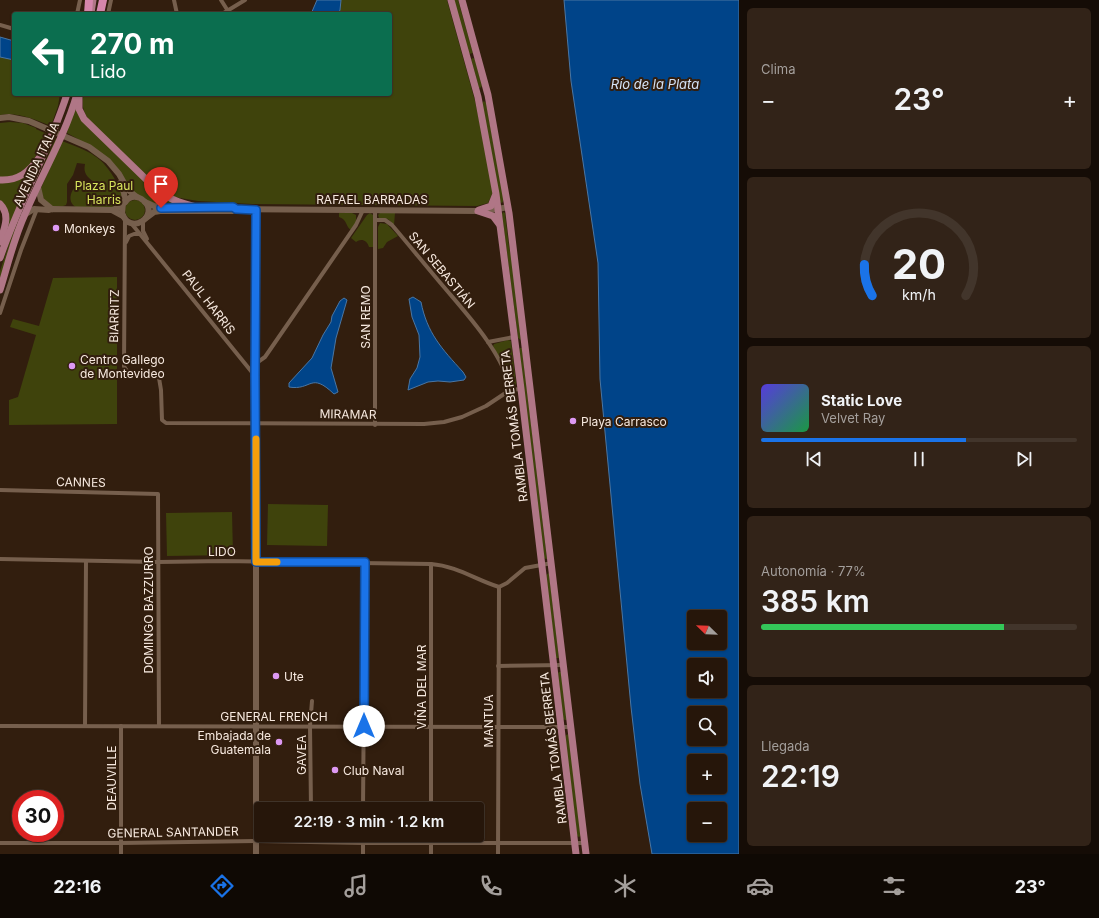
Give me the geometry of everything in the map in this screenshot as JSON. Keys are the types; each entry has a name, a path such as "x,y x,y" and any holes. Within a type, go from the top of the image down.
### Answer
{"highway":[{"path":"88,0 89,12"},
{"path":"100,12 103,0"}],"main road":[{"path":"90,12 93,0"},
{"name":"RAMBLA TOMÁS BERRETA","path":"450,0 478,97 496,194 521,388 576,854"},
{"name":"RAMBLA TOMÁS BERRETA","path":"462,0 488,95 508,207 526,344 586,843 586,854"},
{"path":"467,57 477,54"},
{"path":"478,97 488,95"},
{"name":"AVENIDA ITALIA","path":"0,258 14,220 60,116 66,96"},
{"name":"AVENIDA ITALIA","path":"0,290 24,215 58,143 77,96"},
{"path":"78,96 79,109 84,119 159,192 171,200 196,207"},
{"path":"0,120 19,121 38,126 95,150 108,161 119,174 128,190 137,197"},
{"path":"72,140 94,152 106,163 116,176 125,198 122,210 124,218"},
{"path":"0,180 13,179 20,176 29,170 44,154"},
{"path":"37,209 41,200 38,186"},
{"path":"478,211 491,206 496,194"},
{"path":"24,215 37,209 112,210 130,198 137,197"},
{"name":"RAFAEL BARRADAS","path":"137,197 161,208 233,207 236,209 256,210 478,211 508,207"},
{"path":"41,200 52,209"},
{"path":"145,201 148,211 145,219"},
{"path":"0,204 4,208 6,217 0,242"},
{"name":"RAFAEL BARRADAS","path":"131,223 136,224 157,211 232,211 236,209"},
{"path":"498,209 505,213 510,245 515,259"},
{"path":"112,210 131,223"},
{"path":"256,210 256,802"},
{"path":"478,211 493,216 500,226"},
{"path":"515,341 526,344"},
{"path":"256,842 256,854"}],"street":[{"path":"77,12 80,0"},
{"path":"108,12 111,0"},
{"path":"174,0 177,12"},
{"path":"221,0 228,11 245,0"},
{"path":"0,25 12,28"},
{"name":"AVENIDA ITALIA","path":"0,313 37,209"},
{"path":"255,364 265,357 356,226 363,210"},
{"name":"SAN REMO","path":"375,210 375,425"},
{"name":"BIARRITZ","path":"124,218 124,366 131,374 153,375 159,378 162,420 167,424"},
{"name":"PAUL HARRIS","path":"145,219 143,231 147,241"},
{"name":"SAN SEBASTIÁN","path":"375,220 385,220 392,225 466,313 488,342 506,374 510,390"},
{"name":"PAUL HARRIS","path":"131,223 255,376"},
{"path":"125,249 126,241 129,236 140,234"},
{"path":"488,342 515,341"},
{"name":"MIRAMAR","path":"167,424 424,424 455,419 486,406 510,390 521,388"},
{"name":"CANNES","path":"1,491 158,494"},
{"name":"DOMINGO BAZZURRO","path":"158,494 159,726"},
{"name":"LIDO","path":"0,559 158,562 224,560 256,562 365,562 431,564 450,567 499,587"},
{"path":"84,726 86,561"},
{"path":"364,802 365,562"},
{"path":"499,587 507,583 522,569 528,566 552,563"},
{"name":"VIÑA DEL MAR","path":"431,564 432,802"},
{"name":"MANTUA","path":"498,854 499,587"},
{"path":"498,666 564,665"},
{"name":"GAVEA","path":"311,802 310,726 312,701"},
{"name":"GENERAL FRENCH","path":"0,726 571,727"},
{"name":"DEAUVILLE","path":"121,726 121,854"},
{"name":"GENERAL SANTANDER","path":"0,843 254,841"},
{"name":"GENERAL SANTANDER","path":"311,842 586,843"},
{"path":"363,843 363,854"},
{"path":"431,843 431,854"}],"green space":[{"path":"341,0 447,0 475,101 484,144 493,192 488,203 477,206 252,204 198,201 174,197 162,190 89,120 85,114 83,108 84,96 392,96 392,12 339,12"},
{"path":"453,0 458,0 473,53 469,54"},
{"path":"0,57 12,60 12,96 60,96 51,126 20,115 0,115"},
{"path":"471,59 475,59 482,86 480,88"},
{"path":"484,101 486,103 504,200 502,203 500,202 482,103"},
{"path":"76,104 82,120 180,205 158,206 135,193 131,190 120,174 78,139 67,133"},
{"path":"0,123 23,123 47,134 32,163 14,177 0,177"},
{"path":"56,138 57,139 0,284 0,271 12,235"},
{"name":"Plaza Paul Harris","path":"62,141 88,152 106,166 121,191 122,198 120,203 112,207 76,207 73,205 70,198 74,188 80,184 89,189 94,182 86,174 85,164 77,163 73,175 67,184 66,205 53,206 45,203 41,188"},
{"path":"33,170 3,240 7,223 0,202 0,181"},
{"path":"135,200 142,203 145,210 142,217 135,220 128,217 125,210 128,203"},
{"path":"503,212 505,213 509,247 513,264 521,340 518,338 502,214"},
{"path":"339,213 352,213 356,215 356,222 351,230 345,221 339,217"},
{"path":"370,213 373,215 373,247 369,247 364,240 356,242 351,238"},
{"path":"380,213 395,213 394,225 388,219 379,218 378,215"},
{"path":"380,223 387,224 398,236 387,242 383,248 378,249 378,227"},
{"name":"Centro Gallego de Montevideo","path":"117,277 117,424 9,425 9,400 18,397 36,335 10,327 13,319 39,326 53,278"},
{"path":"508,340 511,341 516,384 514,387 493,346 494,344"},
{"path":"520,348 522,348 547,559 544,558"},
{"path":"268,504 328,505 327,546 267,545"},
{"path":"232,512 233,555 167,556 166,513"},
{"path":"549,573 559,658 556,658 546,575"},
{"path":"559,672 561,672 567,720 563,719"},
{"path":"569,734 582,835 579,837 577,836 565,737"}],"water":[{"path":"317,0 341,0 339,12 312,12"},
{"name":"Río de la Plata","path":"564,0 739,0 739,854 652,854 640,784 631,707 600,379 598,263 571,81"},
{"path":"0,37 12,40 12,60 0,57"},
{"path":"413,297 421,302 431,332 448,356 463,372 466,377 464,380 450,382 428,382 408,390 410,379 417,368 420,357 419,335 412,317 409,299"},
{"path":"344,298 347,300 336,338 331,368 338,392 334,394 326,387 315,383 297,388 289,387 289,383 312,358 340,301"}],"slow traffic":[{"path":"256,439 256,562 277,562"}],"place":[{"name":"Monkeys","path":"56,228"},
{"name":"Centro Gallego de Montevideo","path":"72,366"},
{"name":"Playa Carrasco","path":"573,421"},
{"name":"Ute","path":"276,676"},
{"name":"Embajada de Guatemala","path":"279,742"},
{"name":"Club Naval","path":"335,770"}],"route":[{"path":"161,208 233,207 236,209 256,210 256,562 365,562 364,726"}]}
